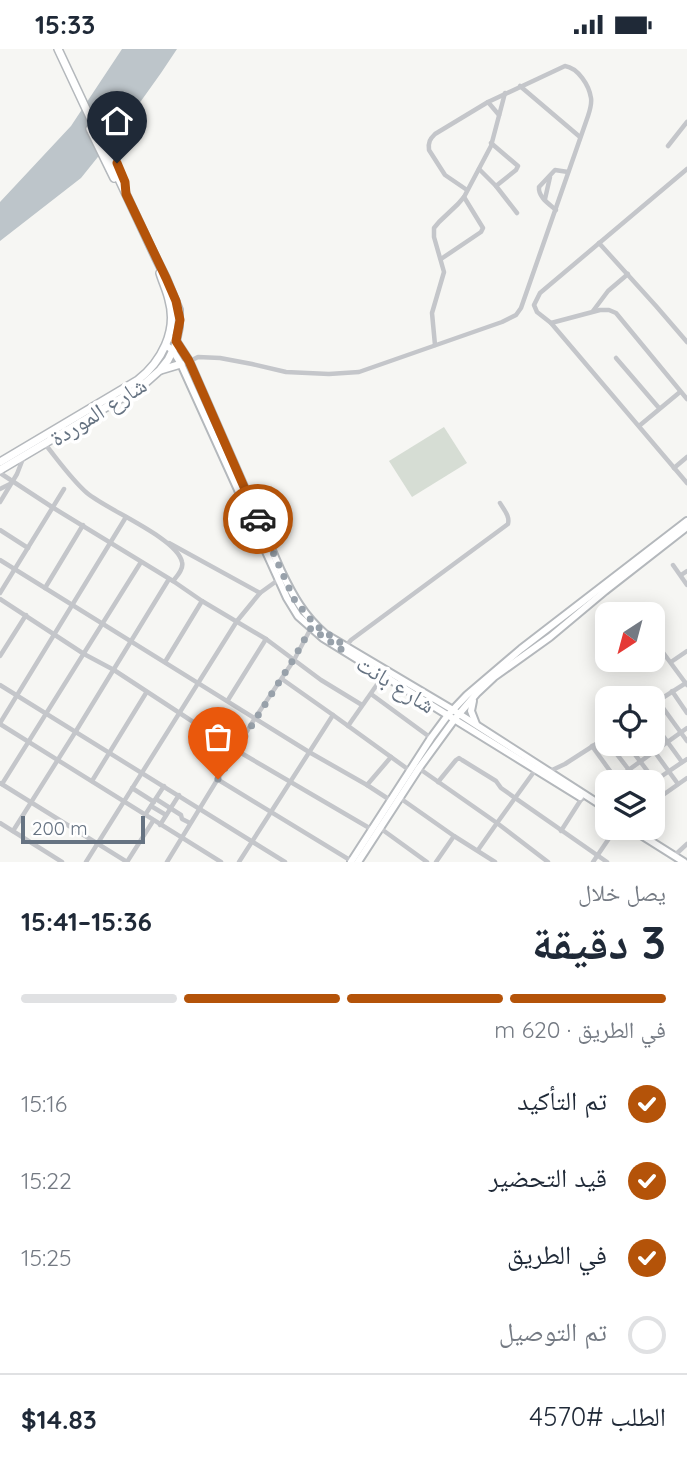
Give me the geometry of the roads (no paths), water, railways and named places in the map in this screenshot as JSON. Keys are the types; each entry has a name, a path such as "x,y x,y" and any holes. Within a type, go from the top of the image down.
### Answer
{"main road":[{"name":"شارع الموردة","path":"0,462 22,453 142,386 160,370 173,351 170,341 171,310 155,256 126,194 125,182 113,166 58,49"},
{"name":"شارع الموردة","path":"43,441 138,380 154,365 170,341"},
{"name":"شارع بانت","path":"170,341 189,361 294,599 315,625 344,648 383,676 454,715"},
{"name":"شارع بانت","path":"173,351 278,580 298,616 311,628 344,648 435,699 454,715"},
{"path":"160,370 181,364"},
{"name":"شارع الموردة","path":"0,472 22,453"},
{"path":"354,862 380,828 431,738 494,677 550,637 687,521"},
{"path":"354,862 390,800 443,734 467,695 499,667 687,527"},
{"path":"475,728 471,711 477,694"},
{"path":"435,699 451,702 467,695"},
{"path":"454,715 595,803"},
{"path":"443,734 457,725 475,728 595,805"},
{"path":"651,840 685,860"},
{"path":"655,840 675,854"}],"street":[{"path":"181,364 205,357 286,372 359,372 516,315 520,312 592,100 575,69 565,65 488,102 435,134 429,141 429,150 445,175 467,190"},
{"path":"520,86 580,137"},
{"path":"435,345 432,313 444,272 434,229 464,197 479,169 491,143 505,93"},
{"path":"488,102 499,114"},
{"path":"668,146 687,122"},
{"path":"491,143 518,166 496,185"},
{"path":"479,169 496,185 517,213"},
{"path":"556,210 544,200 538,190 557,170 568,171"},
{"path":"686,172 536,297 534,309 551,323 687,483"},
{"path":"441,259 483,228 464,197"},
{"path":"599,243 687,342"},
{"path":"591,313 608,291 628,274"},
{"path":"551,323 600,310 616,313 687,398"},
{"path":"616,358 659,408"},
{"path":"639,426 680,391"},
{"path":"43,441 88,494 260,593"},
{"path":"0,502 12,483 22,453"},
{"path":"674,468 687,457"},
{"path":"0,472 12,483 267,639 321,680 362,705"},
{"path":"0,489 12,483"},
{"path":"0,593 64,489"},
{"path":"344,648 351,640 508,524 508,515 500,503"},
{"path":"126,517 0,724 221,862"},
{"path":"45,588 83,525"},
{"path":"0,530 28,548"},
{"path":"13,831 130,641 171,580 181,570 182,562 162,539"},
{"path":"0,560 390,800"},
{"path":"141,562 29,743 1,783 127,862 153,821"},
{"path":"673,565 687,585"},
{"path":"681,575 687,571"},
{"path":"86,862 237,621 260,593 278,580"},
{"path":"0,599 236,750 371,829"},
{"path":"165,662 202,601"},
{"path":"0,656 26,615"},
{"path":"167,862 311,628"},
{"path":"228,700 267,639"},
{"path":"665,654 687,684 665,696"},
{"path":"671,662 686,654"},
{"path":"348,726 383,676"},
{"path":"281,679 391,757 438,782 548,862"},
{"path":"0,685 285,862"},
{"path":"672,691 687,713"},
{"path":"92,781 146,693"},
{"path":"371,694 431,738"},
{"path":"665,714 687,741"},
{"path":"239,862 333,715"},
{"path":"665,744 687,729"},
{"path":"665,738 685,760 665,774"},
{"path":"547,773 595,745"},
{"path":"592,746 609,770"},
{"path":"619,756 629,770 649,756"},
{"path":"636,756 646,770"},
{"path":"658,756 678,784"},
{"path":"367,785 391,757"},
{"path":"438,782 459,758 496,781 501,788 607,862"},
{"path":"478,850 536,769"},
{"path":"665,794 687,778"},
{"path":"218,779 354,862"},
{"path":"145,815 164,786"},
{"path":"132,788 154,802 170,808 190,823"},
{"path":"160,825 179,795"},
{"path":"399,797 495,862"},
{"path":"561,831 582,798"},
{"path":"154,802 166,815"},
{"path":"0,824 51,859 62,862"},
{"path":"380,828 427,862"},
{"path":"436,862 454,836"},
{"path":"593,862 608,840"},
{"path":"675,854 687,844"}]}
